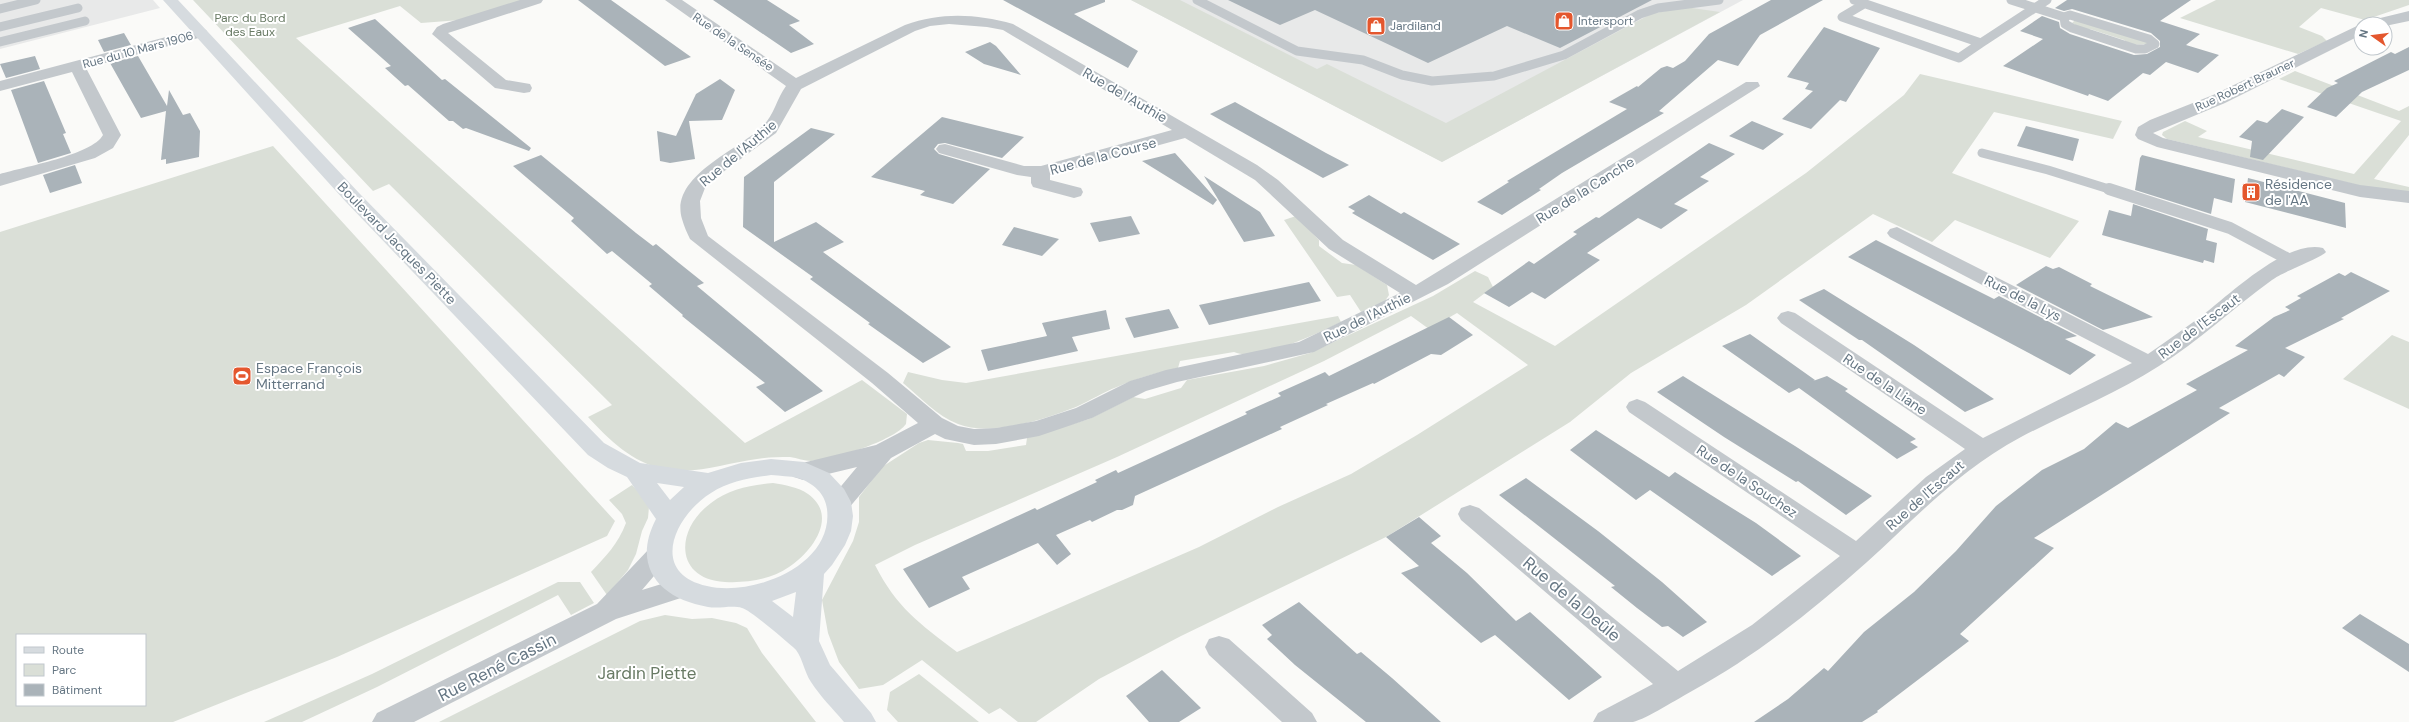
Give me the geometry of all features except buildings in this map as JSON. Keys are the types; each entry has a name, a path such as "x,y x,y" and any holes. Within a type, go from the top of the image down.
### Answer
{"main road":[{"name":"Boulevard Jacques Piette","path":"170,0 359,204 596,448 616,462 636,471 711,482"},
{"path":"770,467 803,470 819,478 834,491 839,503 840,528 830,550 811,570 785,585 747,597 722,599 700,596 681,588 668,577 660,564 658,556 660,534 668,517 694,491 711,482 742,470 770,467"},
{"path":"636,471 668,517"},
{"path":"805,641 811,570"},
{"path":"747,597 805,641 820,673 861,722"}],"street":[{"path":"524,88 501,84 440,34 442,30 448,27 536,0"},
{"name":"Rue de la Sensée","path":"672,0 795,85"},
{"path":"2393,20 2409,16"},
{"name":"Rue de l'Authie","path":"970,19 1008,27 1187,131 1266,179 1326,237 1355,258 1416,293 1306,346 1275,356 1174,375 1138,386 1084,412 1039,428 996,436 974,437 953,433 934,424 880,378 700,239 691,224 688,205 692,192 707,176 768,130 780,118 788,93 795,85 910,28 942,20 970,19"},
{"name":"Rue du 10 Mars 1906","path":"0,86 200,33"},
{"name":"Rue Robert Brauner","path":"2353,33 2232,93 2156,124 2144,131 2146,137 2157,142 2360,191 2409,197"},
{"name":"Rue du 10 Mars 1906","path":"0,180 89,154 107,144 112,135 77,66"},
{"name":"Rue de la Canche","path":"1416,293 1441,280 1752,86"},
{"name":"Rue de la Course","path":"945,149 1023,171 1041,172 1151,143 1187,131"},
{"name":"Rue de la Course","path":"1041,172 1040,182 1074,192"},
{"name":"Rue de la Lys","path":"1897,233 2149,363"},
{"name":"Rue de l'Escaut","path":"1608,722 1702,671 1733,652 1781,618 1858,555 1937,481 1982,449 2002,436 2149,363 2220,313 2267,272 2290,260 2316,252"},
{"name":"Rue de la Liane","path":"1788,318 1982,449"},
{"name":"Rue de la Souchez","path":"1637,407 1858,555"},
{"path":"803,470 883,452 934,424"},
{"path":"839,503 883,452"},
{"name":"Rue de la Deûle","path":"1470,514 1674,685"},
{"name":"Rue René Cassin","path":"607,611 658,556"},
{"name":"Rue René Cassin","path":"387,722 607,611 681,588"},
{"path":"1219,647 1302,722"}],"lane":[{"path":"0,9 36,0"},
{"path":"1196,0 1297,51 1363,60 1402,75 1432,81 1465,80 1494,76 1564,55 1640,14 1652,10 1719,0"},
{"path":"1854,0 1981,43"},
{"path":"2011,0 2064,17 2070,15 2081,16 2148,38 2155,44 2145,50 2136,49 2072,28 2065,24 2064,17"},
{"path":"1864,4 1842,17 1958,58 2047,0"},
{"path":"0,28 78,8"},
{"path":"0,42 85,21"},
{"path":"1982,154 2088,182 2216,223 2230,228 2290,260"}],"shaded area":[{"path":"0,0 153,0 160,8 0,49"},
{"path":"1131,0 1743,0 1442,162"}],"green space":[{"name":"Parc du Bord des Eaux","path":"193,0 536,0 474,19 421,23 400,6 296,38 745,443 862,380 907,414 906,424 889,437 876,443 821,460 806,461 790,457 769,457 688,471 664,469 642,462 613,442 588,417 612,405 389,184 373,191"},
{"path":"1131,0 1180,0 1317,69 1327,64 1446,123 1651,14 1685,7 1720,12 1442,162"},
{"path":"2216,0 2409,0 2409,5 2377,16 2353,17 2321,8 2299,27 2322,36 2327,41 2298,54 2180,18"},
{"path":"2075,20 2142,38 2150,44 2131,45 2124,40 2090,29 2082,29 2072,23"},
{"path":"2295,71 2399,111 2409,106 2409,135 2374,179 2409,187 2409,192 2374,189 2167,139 2162,135 2163,132 2185,121 2207,131 2198,137 2354,174 2401,121 2279,79"},
{"path":"1920,74 2122,121 2113,139 1994,112 1952,173 2079,221 2050,258 1955,220 1932,242 1873,214 1746,305 1631,373 1570,422 1386,537 1181,636 1099,679 1036,722 1018,722 1000,708 989,714 922,660 883,685 859,689 839,662 828,633 822,600 853,541 859,522 859,497 882,467 919,443 928,440 958,443 963,444 966,451 988,451 1026,445 1027,438 1089,419 1133,397 1145,399 1181,388 1187,380 1264,366 1310,353 1433,296 1475,271 1488,277 1493,287 1473,302 1555,346 1806,173 1904,95","holes":["1457,313 1528,365 1417,435 1351,474 1278,507 1199,547 957,652 910,614 892,593 875,565 915,545 1117,457 1324,361 1411,316 1429,329"]},
{"name":"Espace François Mitterrand","path":"273,146 615,521 607,536 337,657 173,722 0,722 0,232"},
{"path":"1296,216 1319,240 1319,246 1342,263 1356,265 1387,285 1389,295 1385,301 1361,312 1350,295 1337,297 1284,220"},
{"path":"1338,316 1341,322 1288,345 1258,354 1234,352 1180,361 1178,368 1147,376 1125,384 1064,412 1018,425 986,429 958,424 950,421 929,406 903,383 908,372 942,380 966,383"},
{"path":"2392,335 2409,342 2409,409 2343,379"},
{"path":"773,483 800,490 808,494 817,503 821,513 822,523 819,533 806,552 789,567 774,575 758,580 725,582 708,579 696,572 689,563 685,551 686,539 691,526 699,514 711,503 725,494 748,487"},
{"path":"632,485 642,495 649,507 648,518 642,531 636,554 628,570 607,595 591,572 615,544 626,523 622,514 609,500"},
{"path":"558,582 580,582 594,603 571,615 558,595 377,687 302,722 264,722 372,674"},
{"name":"Jardin Piette","path":"665,615 692,619 712,618 736,623 747,628 762,653 816,722 439,722 640,621"},
{"path":"919,674 979,722 898,722 887,710 890,692"}],"place":[{"name":"Intersport","path":"1564,21"},
{"name":"Jardiland","path":"1376,26"},
{"name":"Résidence de l'AA","path":"2251,192"},
{"name":"Espace François Mitterrand","path":"242,376"}]}
